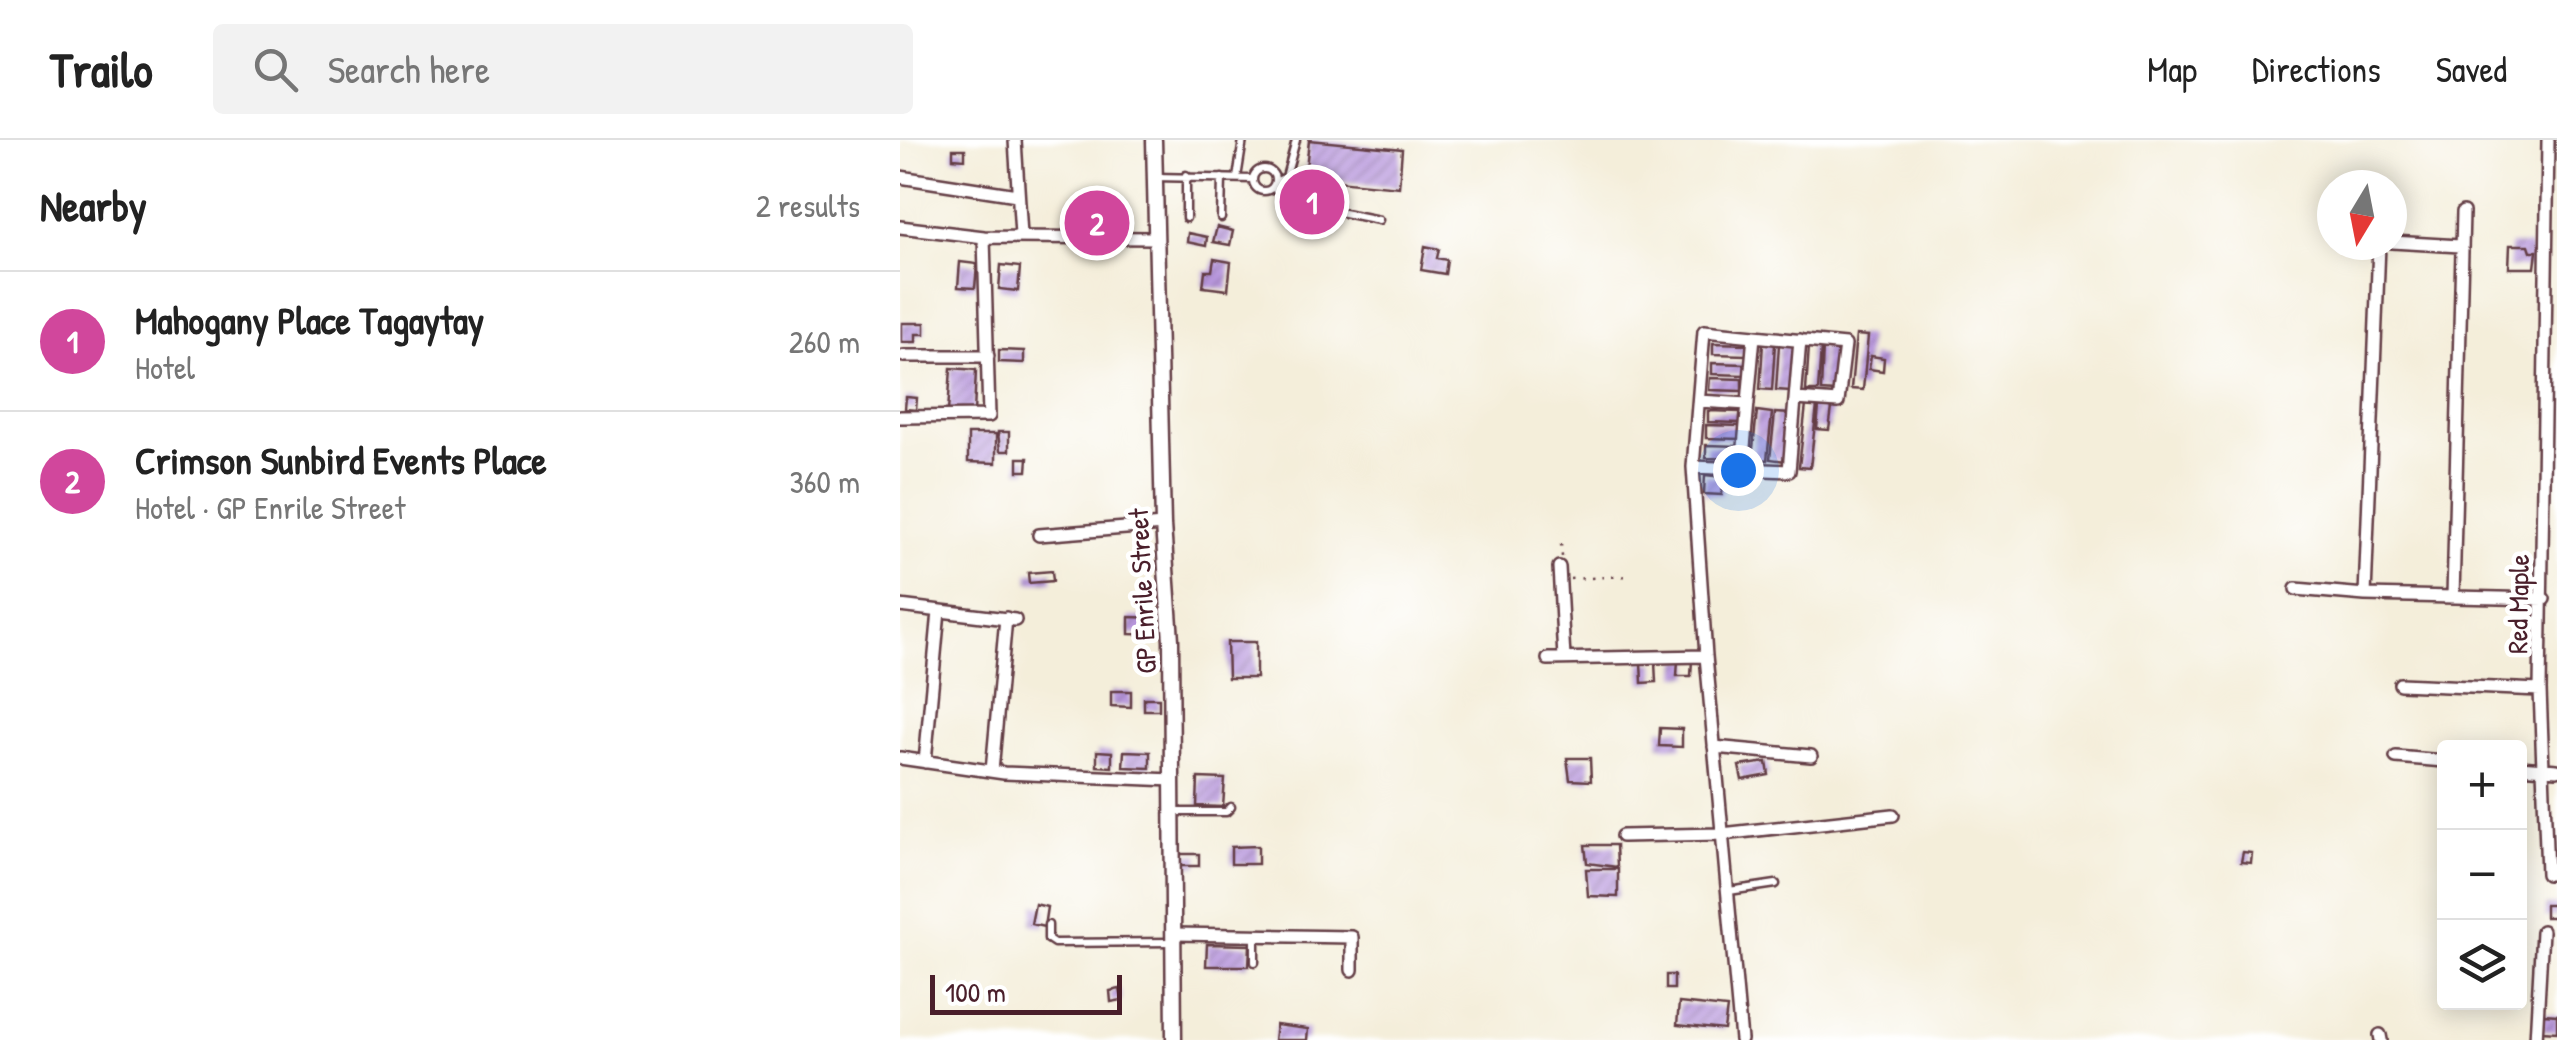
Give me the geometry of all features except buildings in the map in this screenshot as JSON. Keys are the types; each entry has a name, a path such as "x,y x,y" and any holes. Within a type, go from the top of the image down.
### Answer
{"street":[{"path":"1015,140 1020,235"},
{"name":"GP Enrile Street","path":"1154,140 1163,526 1171,640 1174,1040"},
{"name":"Red Maple","path":"2548,140 2540,690 2551,769 2547,874 2557,874"},
{"path":"900,177 1017,195"},
{"path":"2453,597 2463,212"},
{"path":"900,228 984,237 1157,238"},
{"path":"900,417 989,416 984,237"},
{"path":"2407,243 2460,246"},
{"path":"2365,595 2377,260"},
{"path":"1741,1040 1693,468 1704,331 1845,345 1838,402 1796,399"},
{"path":"1742,469 1754,336"},
{"path":"1693,468 1788,471 1800,340"},
{"path":"904,356 988,356"},
{"path":"1699,401 1748,404"},
{"path":"1039,535 1163,526"},
{"path":"1560,573 1564,658"},
{"path":"2296,588 2365,595 2544,599"},
{"path":"900,606 1010,619 992,771"},
{"path":"925,762 939,611"},
{"path":"1548,659 1706,656"},
{"path":"2400,684 2540,690"},
{"path":"1714,748 1812,756"},
{"path":"2396,757 2437,760"},
{"path":"900,758 992,771 1173,780"},
{"path":"1622,836 1722,834 1893,815"},
{"path":"2536,1040 2542,930"},
{"path":"1174,938 1352,937 1352,970"}],"lane":[{"path":"1237,179 1242,140"},
{"path":"1253,179 1260,190 1286,178 1296,140"},
{"path":"1253,179 1256,172 1269,170 1274,185 1338,212 1379,220"},
{"path":"1186,175 1186,218"},
{"path":"1154,177 1253,179"},
{"path":"1221,218 1222,178"},
{"path":"1173,812 1226,812 1231,807"},
{"path":"1729,890 1776,884"},
{"path":"1048,924 1048,939 1054,943 1174,938"},
{"path":"1255,962 1256,936"}],"path":[{"path":"1560,573 1628,576"}],"place":[{"name":"Mahogany Place Tagaytay","path":"1312,202"},
{"name":"Crimson Sunbird Events Place","path":"1097,223"}]}
